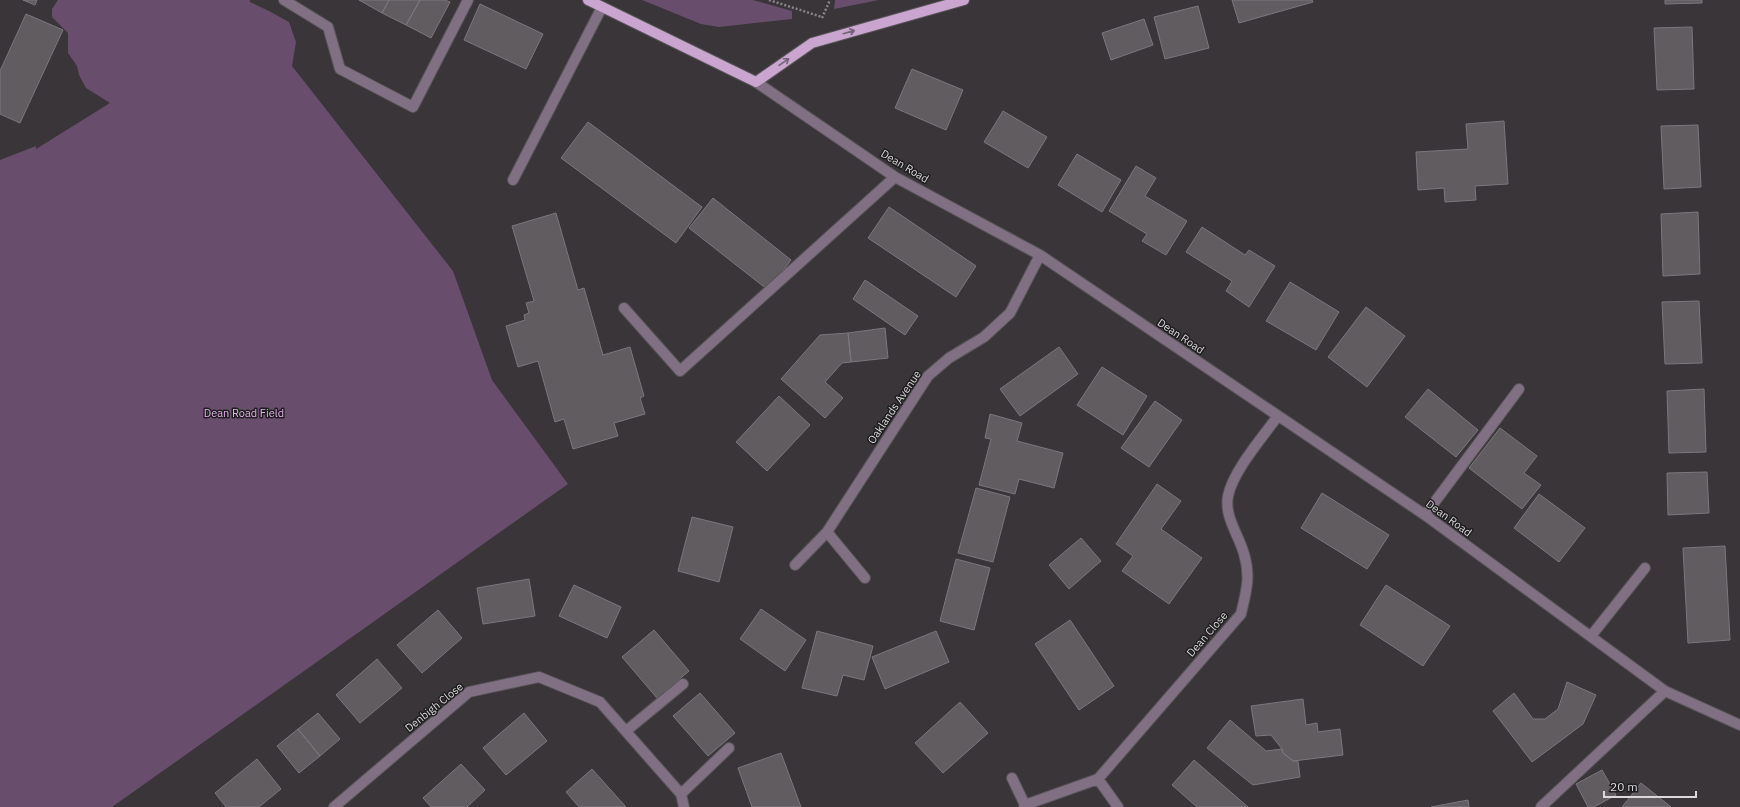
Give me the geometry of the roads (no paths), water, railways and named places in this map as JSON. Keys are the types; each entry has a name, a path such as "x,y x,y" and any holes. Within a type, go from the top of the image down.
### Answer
{"main road":[{"name":"Dean Road","path":"588,0 756,82"},
{"path":"756,82 812,43 964,0"}],"street":[{"path":"284,0 328,27 340,69 413,107 468,0"},
{"path":"513,180 602,7"},
{"name":"Dean Road","path":"756,82 896,177 1040,255 1425,515 1665,691 1740,725"},
{"path":"624,308 680,371 896,177"},
{"name":"Oaklands Avenue","path":"795,565 827,532 928,376 949,358 984,337 1010,313 1040,255"},
{"path":"1425,515 1519,389"},
{"name":"Dean Close","path":"1012,778 1025,806 1098,779 1241,614 1248,582 1244,555 1229,516 1228,497 1235,477 1278,417"},
{"path":"827,532 865,578"},
{"path":"1591,636 1645,568"},
{"name":"Denbigh Close","path":"334,807 469,692 539,677 600,702 681,794 684,807"},
{"path":"626,732 683,684"},
{"path":"1541,807 1665,691"},
{"path":"681,794 729,748"},
{"path":"1098,779 1118,807"}],"park label":[{"name":"Dean Road Field","path":"244,413"}]}
